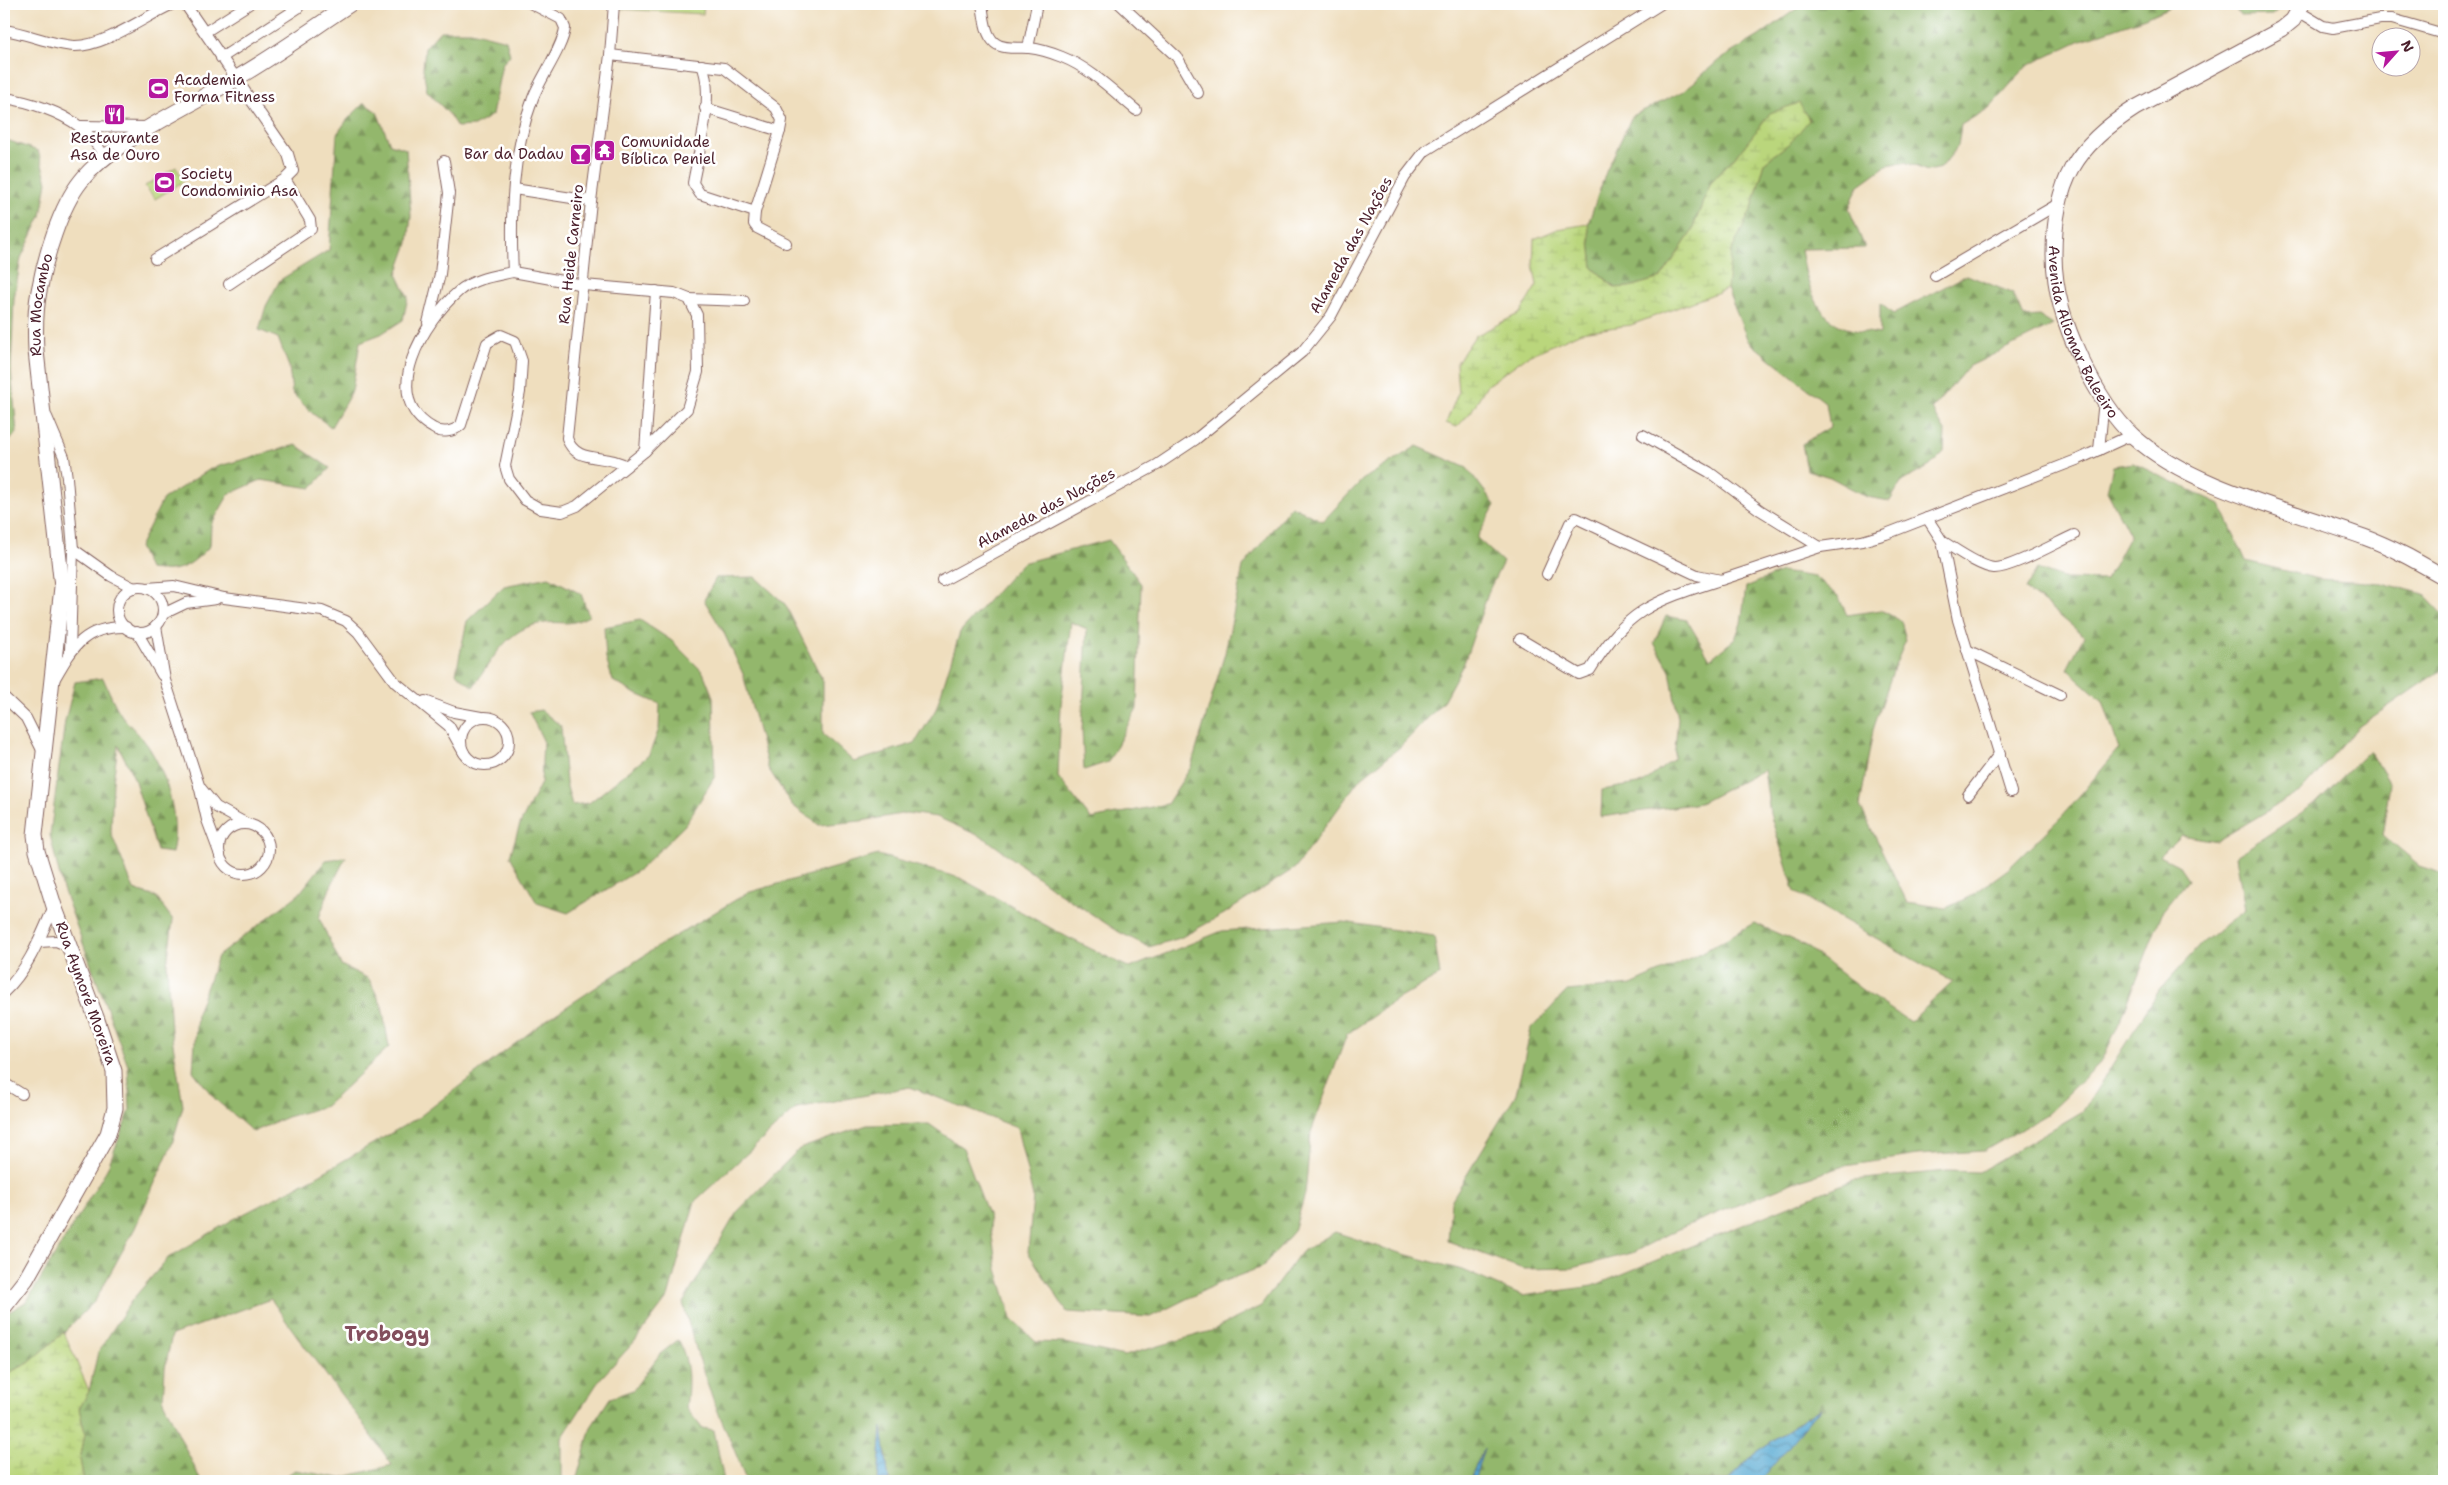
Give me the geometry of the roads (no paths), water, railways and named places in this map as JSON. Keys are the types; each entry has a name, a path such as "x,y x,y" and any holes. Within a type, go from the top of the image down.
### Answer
{"main road":[{"name":"Rua Mocambo","path":"45,757 62,587 36,334 39,291 65,210 79,183 105,158 152,126 236,78 350,4"},
{"name":"Avenida Aliomar Baleeiro","path":"2300,8 2293,20 2270,36 2162,92 2112,123 2088,143 2077,158 2068,176 2058,204 2054,231 2058,296 2072,338 2104,400 2134,437 2180,467 2211,483 2366,538 2413,559 2444,578"},
{"name":"Rua Aymoré Moreira","path":"4,1307 26,1280 108,1134 115,1108 114,1071 64,940 37,851 35,835 45,757"}],"street":[{"path":"4,30 60,44 86,44 100,40 173,4"},
{"path":"155,259 288,177 293,166 288,154 185,4"},
{"path":"205,32 249,4"},
{"path":"513,272 511,223 514,189 525,121 533,97 564,32 561,19 532,4"},
{"name":"Rua Heide Carneiro","path":"614,4 610,55 591,201 567,438 571,448 579,454 612,460 626,466"},
{"path":"982,4 986,26 990,37 996,44 1009,48 1028,48 1062,57 1086,70 1136,110"},
{"path":"1028,48 1037,4"},
{"path":"1120,4 1177,57 1198,93"},
{"name":"Alameda das Nações","path":"942,581 1157,465 1196,439 1297,357 1316,335 1331,316 1405,177 1425,151 1661,4"},
{"path":"221,58 298,8"},
{"path":"2300,8 2323,26 2333,28 2380,19 2392,19 2444,34"},
{"path":"610,55 724,68 743,80 776,108 782,120 780,131 755,212 754,226 786,243"},
{"path":"702,65 707,82 705,108 693,183 700,194 755,212"},
{"path":"4,98 53,113 80,126 89,135 105,158"},
{"path":"705,108 780,131"},
{"path":"80,126 152,126"},
{"path":"426,331 440,274 448,192 444,161"},
{"path":"229,284 311,229 310,220 288,177"},
{"path":"514,189 591,201"},
{"path":"1935,276 2058,204"},
{"path":"689,299 697,315 698,372 687,409 645,451 571,510 554,513 541,509 525,500 508,479 505,466 520,392 522,361 515,341 506,336 494,337 487,343 461,425 452,431 437,431 424,423 408,402 407,382 410,362 426,331 440,311 460,290 488,277 513,272 584,285 674,293 689,299 744,301"},
{"path":"645,451 656,292"},
{"path":"2099,450 2104,400"},
{"path":"44,409 64,457 73,550 70,652"},
{"path":"1643,435 1708,472 1760,510 1820,547"},
{"path":"1520,639 1579,674 1584,674 1590,670 1615,634 1638,613 1664,598 1820,547 1862,541 1927,518 2125,438 2134,437"},
{"path":"1547,574 1570,523 1576,518 1697,575 1721,580"},
{"path":"1927,518 1942,541 1958,620 2000,753 2010,792"},
{"path":"1942,541 1981,563 1995,568 2009,564 2074,535"},
{"path":"73,550 111,576 134,588 174,586 224,598 322,611 346,621 358,632 395,682 449,726 464,753 477,764 485,766 493,764 506,755 509,748 508,732 498,720 441,708 413,695"},
{"path":"126,627 118,615 118,608 123,596 134,588"},
{"path":"147,588 153,591 161,600 163,614"},
{"path":"53,681 70,652 96,630 110,626 126,627 137,632 151,630 156,626 163,614 186,603 224,598"},
{"path":"156,626 165,680 199,785 207,820 223,863 236,873 245,874 260,868 268,854 266,838 262,832 216,807 199,785"},
{"path":"137,632 165,680"},
{"path":"1967,650 2060,695"},
{"path":"4,697 18,709 31,726 45,757"},
{"path":"464,753 461,737 464,729 476,719 483,717"},
{"path":"1968,795 2000,753"},
{"path":"220,856 221,839 225,832 239,824 247,824"},
{"path":"4,992 17,978 39,942 54,906"},
{"path":"39,942 64,940"},
{"path":"4,1083 22,1094"}],"water":[{"path":"1821,1408 1760,1481 1728,1481 1753,1454"},
{"path":"882,1427 889,1481 878,1481"},
{"path":"1484,1448 1474,1481 1469,1481"}],"place":[{"name":"Academia Forma Fitness","path":"158,89"},
{"name":"Restaurante Asa de Ouro","path":"115,115"},
{"name":"Comunidade Bíblica Peniel","path":"605,151"},
{"name":"Bar da Dadau","path":"580,154"},
{"name":"Society Condominio Asa","path":"165,183"}],"district":[{"name":"Trobogy","path":"387,1334"}]}
